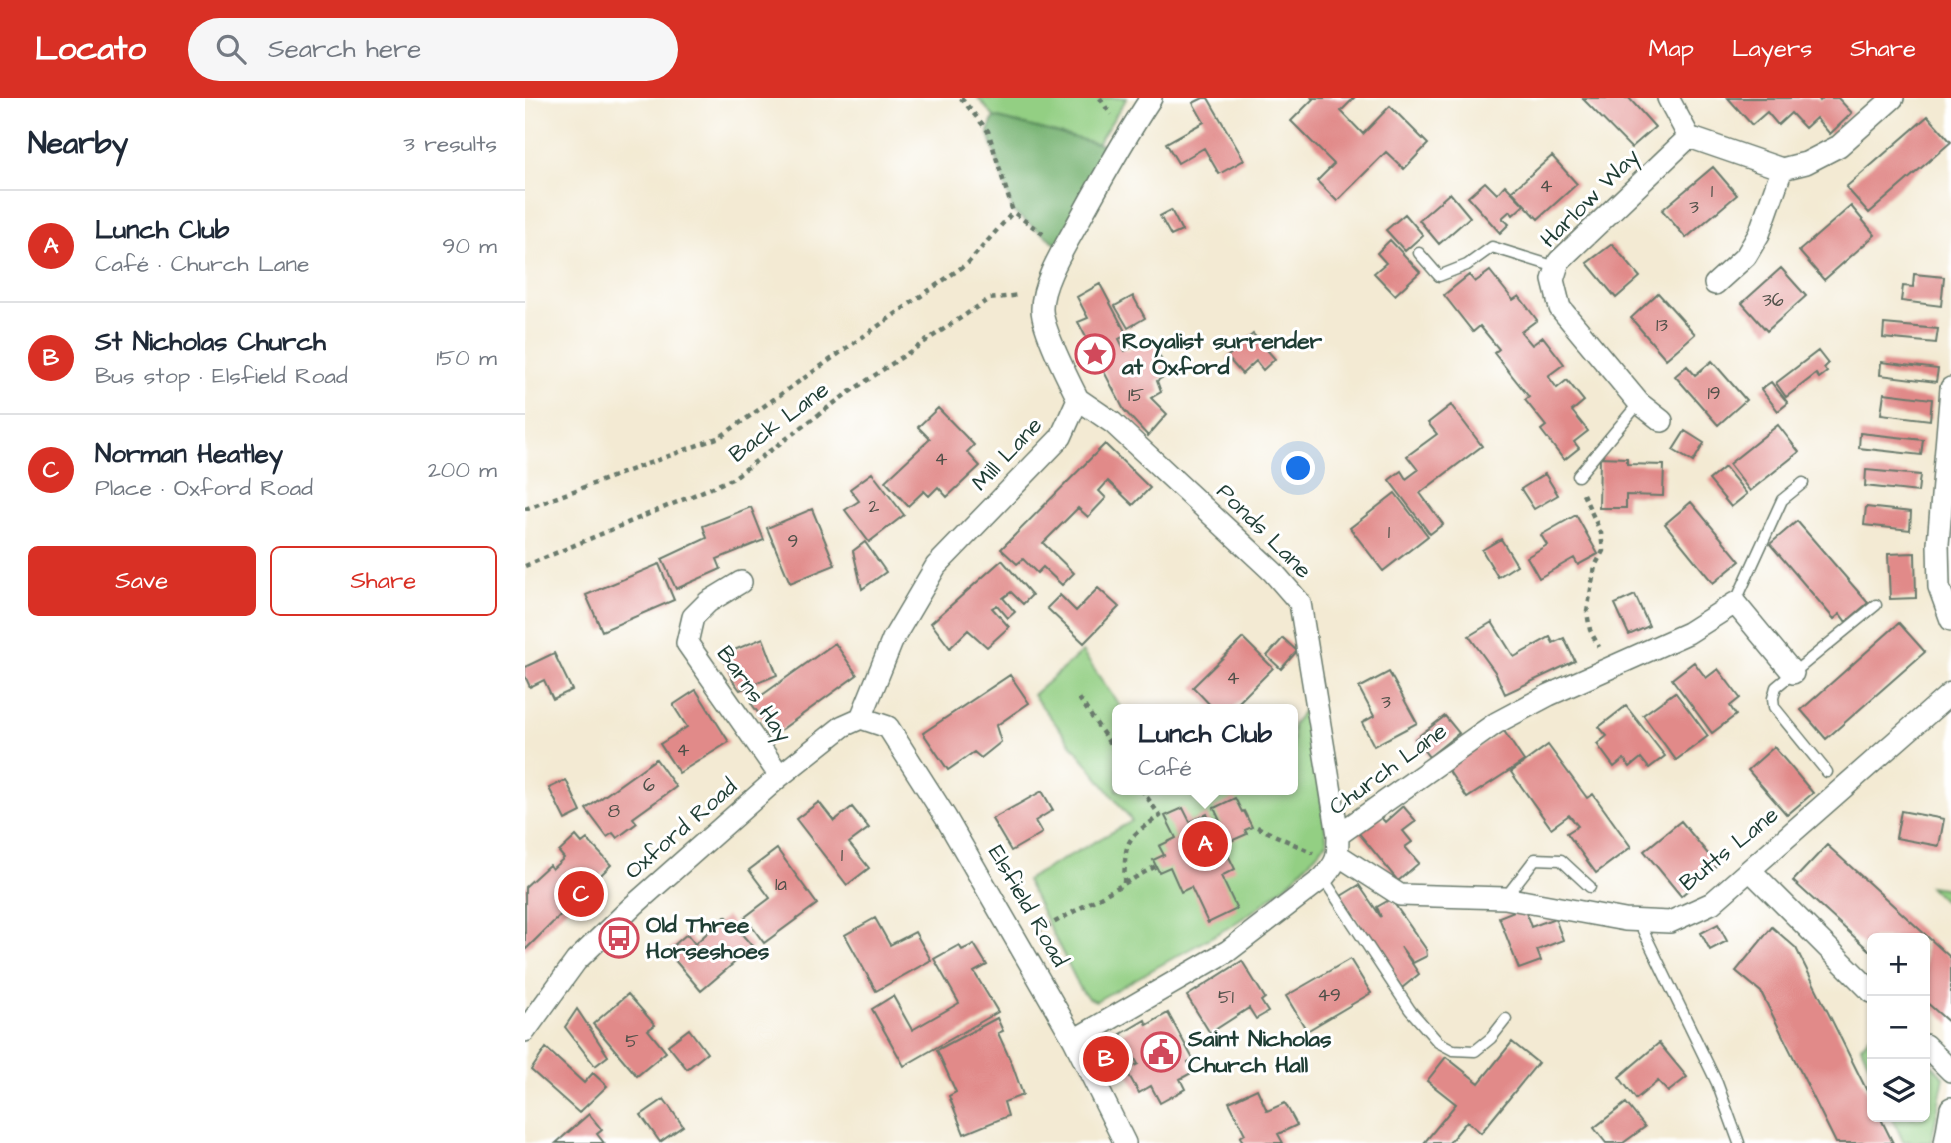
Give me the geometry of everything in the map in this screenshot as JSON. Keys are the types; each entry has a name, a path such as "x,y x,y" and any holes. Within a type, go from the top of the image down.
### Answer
{"street":[{"path":"1078,399 1042,312 1044,292 1064,249 1126,136 1151,98"},
{"path":"1668,98 1689,137 1782,169 1806,163 1839,146 1893,98"},
{"name":"Harlow Way","path":"1662,421 1640,403 1560,308 1553,280 1559,261 1689,137"},
{"path":"1715,284 1747,256 1759,234 1782,169"},
{"path":"1951,387 1938,544 1939,587 1951,620"},
{"name":"Mill Lane","path":"861,718 893,639 936,566 1061,437 1078,399"},
{"name":"Ponds Lane","path":"1078,399 1113,424 1143,451 1273,572 1300,603 1334,858"},
{"name":"Barns Hay","path":"741,582 708,602 693,617 687,643 780,776"},
{"path":"1735,603 1793,673"},
{"name":"Church Lane","path":"1074,1040 1228,951 1334,858 1496,723 1549,695 1688,633 1735,603"},
{"name":"Butts Lane","path":"1334,858 1400,895 1504,898 1638,920 1670,922 1712,903 1951,693"},
{"name":"Oxford Road","path":"525,1031 576,961 634,905 780,776 843,726 861,718"},
{"name":"Elsfield Road","path":"861,718 888,727 946,818 1074,1040 1125,1143"},
{"path":"1750,870 1867,987"},
{"path":"1930,1050 1951,1071"},
{"path":"1945,1143 1951,1108"}],"lane":[{"path":"1419,253 1439,276 1467,265 1492,247 1556,267"},
{"path":"1578,476 1640,403"},
{"path":"1735,603 1782,499 1803,483"},
{"path":"1827,772 1774,707 1776,687 1876,604"},
{"path":"1334,858 1410,1010 1438,1042 1453,1050 1475,1051 1491,1038 1506,1019"},
{"path":"1504,898 1535,859 1562,860 1590,887"},
{"path":"1638,920 1717,1083 1739,1143"}],"path":[{"path":"961,98 988,131 1013,212 1064,249"},
{"path":"525,509 720,437 968,263 1013,212"},
{"name":"Back Lane","path":"525,566 732,479 845,395 989,299 1044,292"},
{"path":"1578,476 1585,501 1601,533 1603,551 1595,566 1587,612 1590,630 1611,667"},
{"path":"1079,698 1112,745"},
{"path":"1123,884 1126,847 1130,837 1160,816 1145,795"},
{"path":"1257,827 1334,858"},
{"path":"1018,942 1156,866"}],"green space":[{"path":"978,98 1127,98 1097,144 994,117"},
{"path":"994,117 1118,149 1064,249 1013,212 988,131"},
{"path":"1082,652 1118,704 1112,704 1112,795 1298,795 1298,718 1309,704 1327,842 1293,879 1231,926 1096,1001 1088,998 1081,990 1026,880 1132,821 1033,695"},
{"path":"1929,886 1951,889 1951,908"},
{"path":"1867,1039 1867,1060 1861,1046"},
{"path":"1930,1063 1944,1077 1931,1143 1903,1141 1894,1122 1930,1122"}],"building":[{"path":"1208,98 1244,160 1219,174 1204,148 1178,163 1166,143 1204,122 1193,103"},
{"path":"1312,98 1354,98 1341,111 1363,134 1390,106 1428,144 1404,169 1386,152 1337,201 1317,181 1334,164 1291,121"},
{"path":"1582,98 1629,98 1655,127 1631,148"},
{"path":"1728,98 1818,98 1820,101 1823,98 1838,98 1852,113 1830,134 1816,118 1805,128 1791,113 1778,125 1767,112 1752,125"},
{"path":"1928,116 1951,142 1869,213 1846,187"},
{"path":"1552,156 1577,184 1538,219 1512,191"},
{"path":"1713,167 1737,195 1686,238 1662,210"},
{"path":"1485,182 1497,194 1505,185 1524,205 1513,215 1510,211 1502,218 1509,224 1500,233 1468,197"},
{"path":"1450,193 1470,217 1439,244 1419,220"},
{"path":"1851,206 1875,235 1824,280 1799,251"},
{"path":"1171,210 1182,231 1171,236 1160,216"},
{"path":"1405,214 1423,235 1405,251 1386,230"},
{"path":"1390,240 1420,272 1395,295 1374,273 1386,263 1377,253"},
{"path":"1612,244 1640,277 1616,298 1587,263"},
{"path":"1781,268 1806,296 1767,331 1742,303"},
{"path":"1490,271 1513,300 1519,296 1537,320 1521,332 1532,345 1543,337 1564,364 1548,376 1557,388 1567,380 1584,401 1572,411 1588,431 1574,442 1579,448 1564,460 1541,430 1546,426 1525,400 1529,397 1494,353 1499,349 1480,326 1473,332 1444,295 1469,275 1475,282"},
{"path":"1914,274 1944,277 1941,306 1901,301 1903,286 1913,287"},
{"path":"1100,284 1127,335 1119,339 1125,351 1151,338 1168,374 1157,381 1161,392 1151,398 1167,414 1148,436 1124,410 1078,322 1088,318 1077,297"},
{"path":"1658,293 1695,334 1666,359 1631,318"},
{"path":"1133,296 1145,318 1128,328 1115,306"},
{"path":"1884,324 1938,329 1936,343 1883,338"},
{"path":"1253,334 1275,359 1263,370 1256,361 1242,374 1227,357"},
{"path":"1818,351 1828,364 1824,368 1827,372 1819,378 1816,374 1786,397 1776,383"},
{"path":"1712,361 1746,400 1718,425 1675,376 1687,366 1695,375"},
{"path":"1881,362 1938,369 1936,382 1880,375"},
{"path":"1771,382 1788,403 1778,411 1761,389"},
{"path":"1884,393 1932,399 1930,420 1881,414"},
{"path":"1451,405 1482,446 1420,493 1443,524 1430,534 1389,480 1401,471 1406,479 1418,470 1407,456 1437,434 1428,423"},
{"path":"938,408 974,445 967,452 980,466 947,497 938,487 929,496 924,491 908,506 885,481 930,439 918,427"},
{"path":"1778,425 1799,452 1750,491 1729,464"},
{"path":"1685,431 1704,443 1693,462 1673,450"},
{"path":"1860,433 1923,440 1921,455 1859,448"},
{"path":"1105,444 1150,488 1133,505 1108,481 1099,491 1106,498 1088,517 1078,508 1043,543 1074,573 1062,585 1043,567 1037,573 1023,559 1017,564 1001,549"},
{"path":"1600,457 1627,458 1627,464 1664,465 1663,496 1626,495 1626,508 1599,508"},
{"path":"1725,467 1747,494 1731,507 1709,480"},
{"path":"1866,470 1920,475 1918,492 1865,486"},
{"path":"872,473 904,515 869,542 845,510 859,501 850,489"},
{"path":"1545,474 1558,495 1534,509 1521,489"},
{"path":"1395,493 1428,536 1383,571 1350,528"},
{"path":"1691,502 1740,561 1713,583 1665,524"},
{"path":"751,507 764,540 717,559 721,569 676,589 662,559 707,538 703,526"},
{"path":"1866,507 1911,512 1910,530 1864,525"},
{"path":"812,509 835,565 790,583 767,528"},
{"path":"1576,515 1598,554 1578,565 1574,558 1539,578 1527,557 1547,545 1541,535"},
{"path":"1797,521 1868,603 1846,622 1840,614 1834,619 1770,544"},
{"path":"1501,539 1517,565 1498,577 1482,550"},
{"path":"865,542 886,572 862,589 853,551"},
{"path":"1915,553 1916,598 1890,599 1888,554"},
{"path":"1002,560 1032,595 1023,604 1011,592 1003,598 1015,612 1008,618 997,605 992,608 1009,627 987,647 968,630 950,648 931,623"},
{"path":"659,564 674,600 602,631 586,595"},
{"path":"1098,588 1119,607 1084,643 1047,608 1060,595 1076,611"},
{"path":"1635,595 1649,626 1629,635 1615,604"},
{"path":"1492,622 1514,657 1550,637 1553,643 1564,638 1575,661 1505,694 1495,672 1469,636"},
{"path":"1899,623 1925,652 1826,739 1801,710"},
{"path":"763,638 777,675 740,690 733,681 722,655"},
{"path":"1243,638 1273,668 1237,704 1209,704 1193,687"},
{"path":"1283,638 1297,651 1281,669 1267,656"},
{"path":"835,643 857,675 774,735 751,703"},
{"path":"554,653 572,690 553,699 544,680 530,687 525,676 525,667"},
{"path":"1694,662 1706,678 1718,669 1740,698 1730,706 1736,715 1712,733 1672,679"},
{"path":"1389,672 1417,723 1374,746 1362,723 1374,716 1359,688"},
{"path":"1010,675 1029,703 996,726 1001,742 981,758 974,752 948,770 923,733"},
{"path":"696,690 729,742 679,773 660,744 687,727 673,705"},
{"path":"1675,692 1708,736 1676,760 1643,715"},
{"path":"1626,706 1665,756 1649,768 1641,758 1630,767 1624,759 1614,767 1597,744 1607,736 1599,727"},
{"path":"1445,716 1459,733 1429,757 1415,739"},
{"path":"1504,731 1524,761 1467,798 1447,768"},
{"path":"1548,745 1587,798 1593,794 1631,847 1596,873 1567,833 1578,826 1569,815 1551,828 1511,772"},
{"path":"1774,747 1813,793 1787,815 1748,770"},
{"path":"656,759 676,787 633,818 637,823 617,838 613,833 607,837 586,809"},
{"path":"566,780 581,812 565,820 549,788"},
{"path":"1042,791 1053,810 1035,821 1042,833 1011,851 992,819"},
{"path":"1235,798 1252,827 1245,830 1247,834 1231,841 1229,838 1221,841 1235,869 1221,876 1237,909 1208,923 1191,887 1181,892 1170,867 1159,872 1153,860 1164,855 1159,846 1176,838 1165,816 1183,808 1190,822 1207,814 1212,827 1221,823 1214,808"},
{"path":"819,802 834,821 852,807 869,828 849,843 869,868 847,885 796,819"},
{"path":"1403,806 1416,821 1403,831 1412,842 1405,847 1419,863 1398,881 1357,831 1378,814 1385,822"},
{"path":"1901,811 1944,819 1939,846 1896,838"},
{"path":"1681,821 1717,865 1681,896 1644,851"},
{"path":"576,836 582,843 587,839 611,865 525,950 525,887 549,865 552,869 564,858 559,852"},
{"path":"1827,845 1924,933 1867,933 1867,948 1793,881"},
{"path":"777,849 817,904 764,943 745,917 770,898 749,870"},
{"path":"1359,885 1381,917 1377,907 1391,899 1426,949 1427,956 1413,963 1401,947 1419,974 1402,988 1341,896"},
{"path":"1524,907 1531,927 1555,918 1563,940 1537,950 1541,961 1519,969 1499,917"},
{"path":"726,916 753,947 701,991 667,951 687,934 695,944"},
{"path":"875,918 890,945 915,932 931,960 876,991 845,935"},
{"path":"1718,924 1727,941 1710,950 1701,933"},
{"path":"1772,927 1796,948 1867,1091 1867,1122 1882,1122 1893,1143 1836,1143 1761,992 1736,971"},
{"path":"1930,939 1951,958 1951,1024 1930,1005"},
{"path":"974,944 987,965 974,972 998,1012 904,1066 872,1009 893,996 912,1030 959,1003 934,959 959,945 962,950"},
{"path":"1350,959 1371,993 1307,1031 1286,996"},
{"path":"1242,961 1265,998 1261,1001 1268,1012 1256,1019 1249,1008 1210,1033 1187,996"},
{"path":"628,994 655,1025 648,1030 666,1052 637,1076 593,1024"},
{"path":"577,1009 608,1056 595,1066 565,1027"},
{"name":"Saint Nicholas Church Hall","path":"1168,1013 1193,1059 1188,1062 1193,1072 1180,1079 1185,1089 1160,1103 1151,1086 1139,1093 1126,1070 1138,1064 1121,1034 1145,1020 1147,1025"},
{"path":"997,1018 1003,1031 998,1033 1023,1095 1004,1102 1008,1116 964,1134 949,1096 956,1092 937,1050"},
{"path":"689,1029 707,1053 687,1069 668,1045"},
{"path":"1512,1042 1538,1063 1481,1133 1467,1121 1449,1143 1424,1143 1456,1104 1427,1081 1446,1057 1479,1083"},
{"path":"1659,1043 1687,1077 1668,1092 1658,1081 1636,1099 1619,1077"},
{"path":"546,1048 584,1083 593,1073 607,1086 579,1113 531,1070"},
{"path":"1257,1089 1267,1111 1285,1103 1297,1125 1278,1134 1283,1143 1244,1143 1240,1137 1245,1134 1229,1102"},
{"path":"664,1099 683,1126 660,1142 641,1115"},
{"path":"1626,1103 1645,1127 1623,1143 1606,1143 1594,1128"},
{"path":"589,1114 602,1130 597,1134 604,1143 556,1143"}],"place":[{"name":"Royalist surrender at Oxford","path":"1095,354"},
{"name":"Lunch Club","path":"1205,844"},
{"name":"Norman Heatley","path":"581,894"},
{"name":"Old Three Horseshoes","path":"619,938"},
{"name":"Saint Nicholas Church Hall","path":"1161,1052"},
{"name":"St Nicholas Church","path":"1106,1059"}]}
